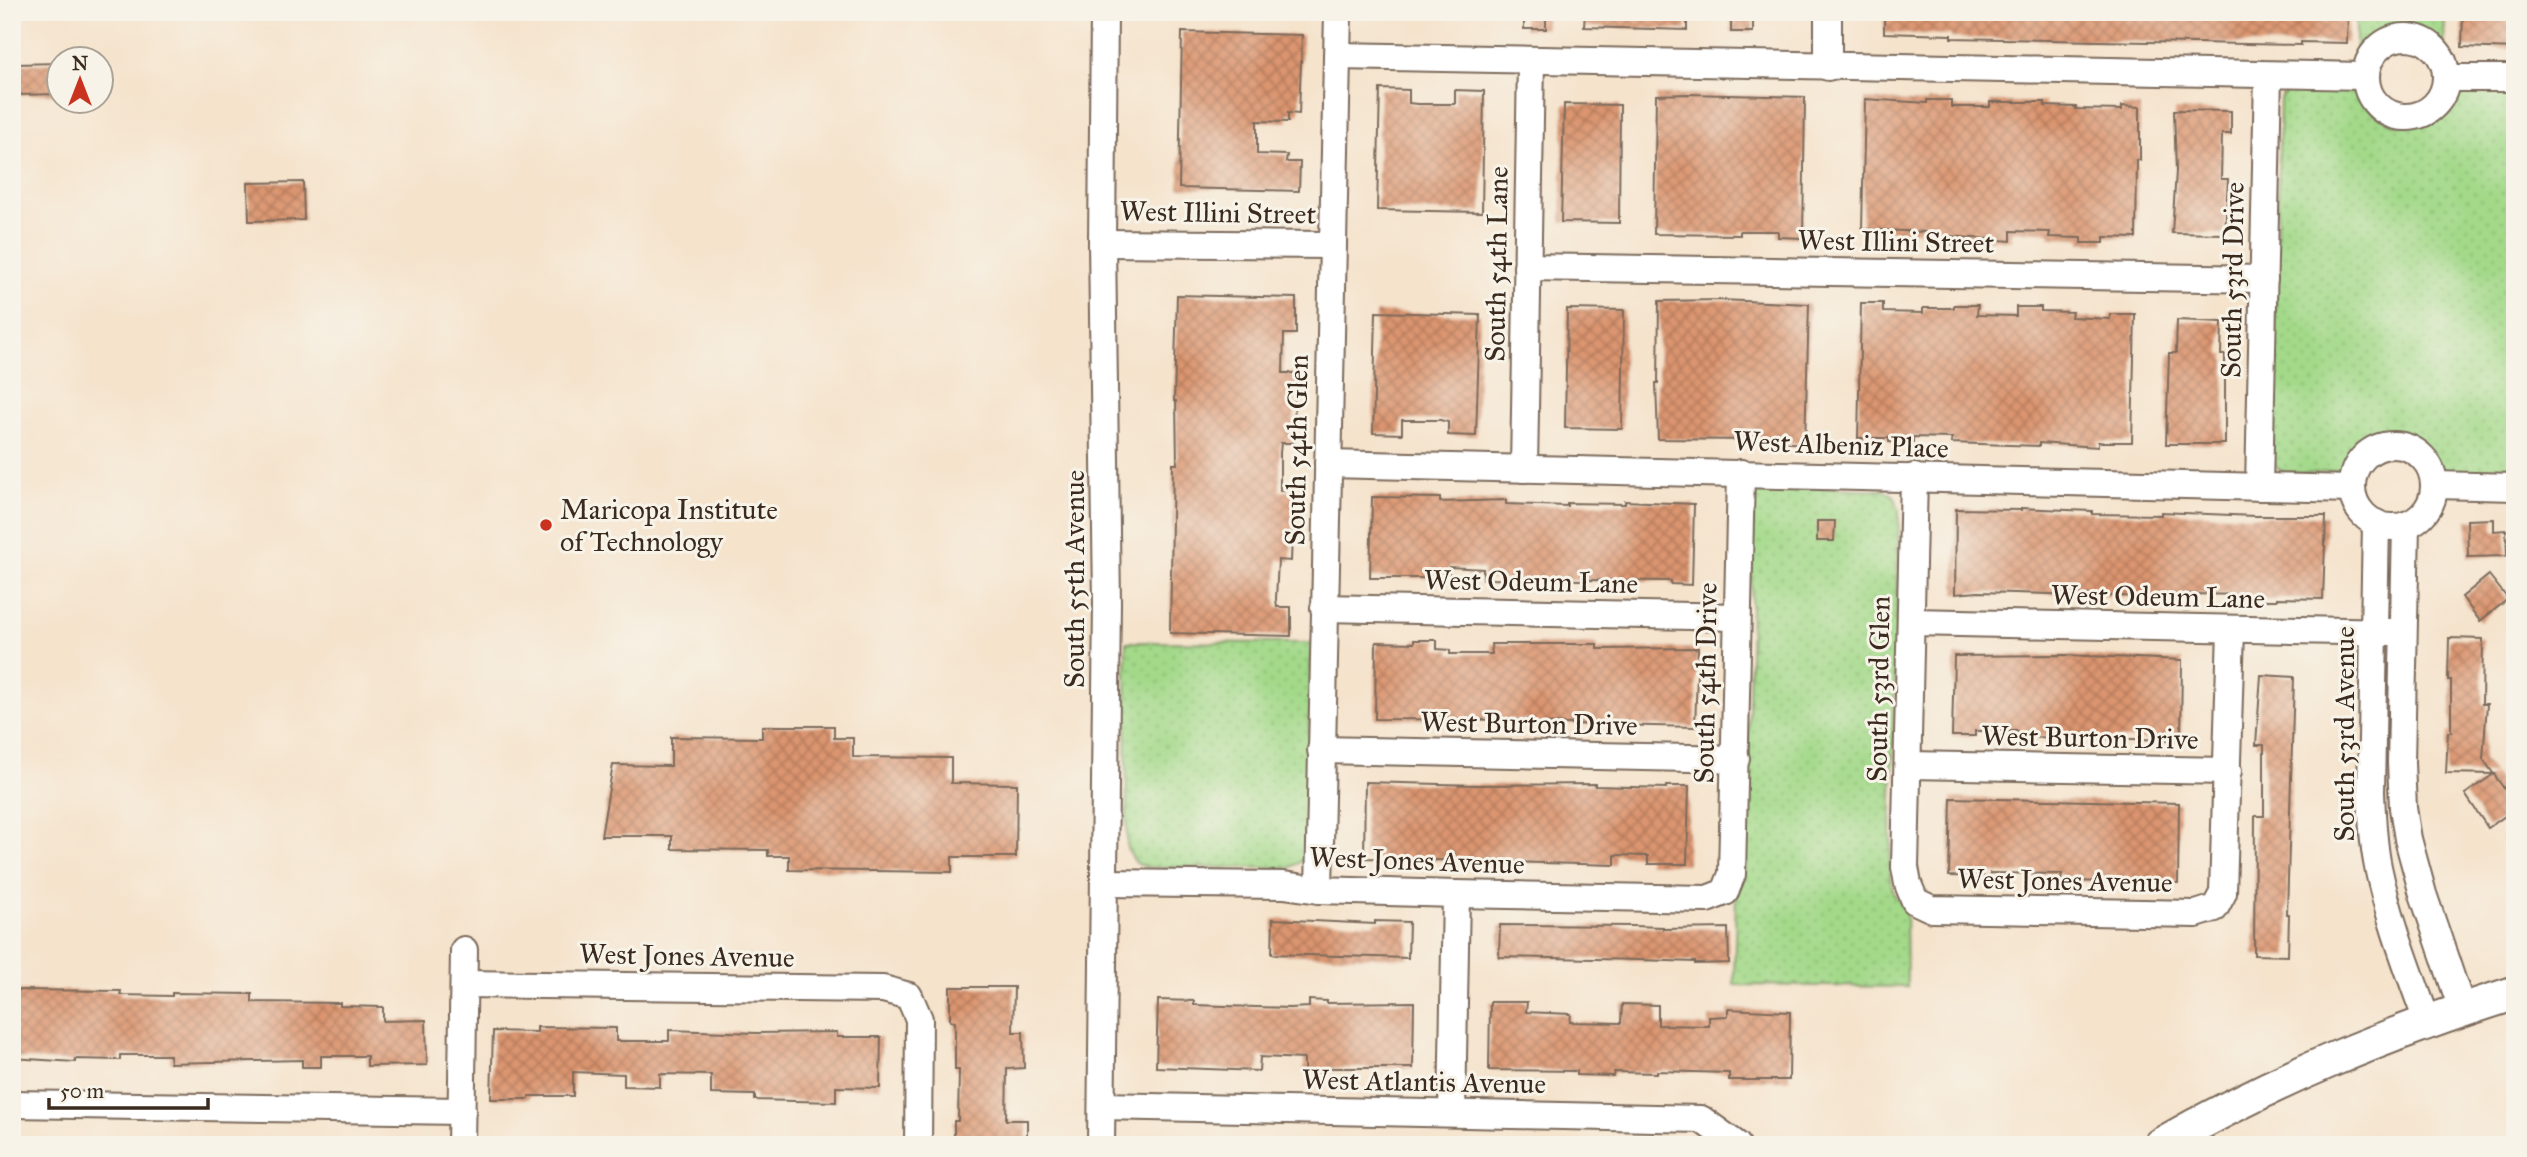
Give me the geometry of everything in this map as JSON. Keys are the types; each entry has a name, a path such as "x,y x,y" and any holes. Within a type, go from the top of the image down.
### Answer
{"main road":[{"path":"2160,1145 2250,1096 2308,1069 2427,1021 2515,993"}],"street":[{"name":"South 55th Avenue","path":"1101,1145 1107,602 1101,243 1104,12"},
{"name":"South 54th Glen","path":"1319,890 1338,12"},
{"path":"1829,12 1829,67"},
{"path":"2401,36 2424,40 2433,47 2446,66 2447,78 2444,92 2437,104 2413,117 2399,117 2385,112 2375,103 2368,91 2365,76 2367,65 2379,46 2401,36"},
{"path":"1337,56 2365,76"},
{"name":"South 54th Lane","path":"1524,469 1531,61"},
{"name":"South 53rd Drive","path":"2259,487 2268,75"},
{"path":"2447,78 2515,78"},
{"name":"West Illini Street","path":"1101,243 1333,245"},
{"name":"West Illini Street","path":"1527,267 2264,279"},
{"path":"2391,445 2404,446 2416,452 2432,472 2435,485 2427,510 2418,519 2396,527 2376,523 2360,509 2352,489 2359,464 2367,454 2391,445"},
{"name":"West Albeniz Place","path":"1328,464 2352,489"},
{"name":"South 54th Drive","path":"1725,892 1732,874 1741,473"},
{"name":"South 53rd Glen","path":"1914,477 1905,867 1915,901"},
{"path":"2435,485 2515,487"},
{"name":"South 53rd Avenue","path":"2376,523 2372,831 2388,904 2427,1021"},
{"name":"South 53rd Avenue","path":"2406,525 2401,763 2408,839 2430,917 2462,1009"},
{"name":"West Odeum Lane","path":"1324,608 1737,617"},
{"name":"West Odeum Lane","path":"1912,622 2404,632"},
{"path":"2228,771 2231,629"},
{"name":"West Burton Drive","path":"1321,750 1736,759"},
{"name":"West Burton Drive","path":"1909,765 2228,771"},
{"name":"West Jones Avenue","path":"1915,901 1932,909 2196,914 2215,908 2223,892 2228,771"},
{"name":"West Jones Avenue","path":"1105,883 1707,899 1725,892"},
{"path":"1452,1114 1456,894"},
{"path":"461,1145 464,950"},
{"name":"West Jones Avenue","path":"464,984 883,989 909,996 919,1019 918,1145"},
{"path":"12,1104 462,1111"},
{"name":"West Atlantis Avenue","path":"1101,1106 1701,1119 1737,1145"}],"green space":[{"path":"2356,12 2445,12 2444,49 2419,32 2397,29 2377,39 2356,59"},
{"path":"2325,87 2348,90 2356,94 2381,118 2406,125 2427,120 2458,93 2483,91 2515,98 2515,458 2499,475 2476,476 2442,471 2421,449 2407,441 2396,439 2373,442 2348,464 2330,471 2288,472 2276,467 2273,462 2280,99 2295,88"},
{"path":"1770,486 1884,490 1894,496 1899,509 1890,878 1894,894 1906,909 1907,987 1734,985 1736,893 1744,876 1746,858 1753,502 1758,492"},
{"path":"1126,642 1311,643 1307,854 1299,863 1289,868 1145,867 1136,863 1127,849"}],"building":[{"path":"1524,12 1546,12 1546,29 1524,29"},
{"path":"1585,12 1687,12 1687,30 1584,27"},
{"path":"1731,12 1753,12 1753,32 1731,32"},
{"path":"1884,12 2348,12 2347,43 2301,42 2301,45 1951,38 1951,35 1884,33"},
{"path":"2463,12 2515,13 2515,49 2462,47"},
{"path":"1182,32 1302,35 1299,114 1288,113 1288,122 1257,121 1257,154 1287,155 1286,162 1300,162 1299,191 1179,188"},
{"path":"46,63 46,94 15,95 14,64"},
{"path":"1380,89 1409,90 1409,103 1417,104 1455,104 1455,90 1484,91 1482,212 1377,210"},
{"path":"1656,95 1805,97 1803,238 1778,237 1778,231 1740,231 1740,235 1654,234"},
{"path":"1865,99 1927,103 1927,100 1951,100 1951,107 1990,107 1990,102 2045,102 2045,106 2076,109 2122,110 2122,106 2140,107 2136,238 2104,237 2104,243 2081,243 2081,238 2049,237 2050,232 2011,231 2011,241 1949,236 1949,240 1925,239 1925,232 1862,229"},
{"path":"1564,104 1620,105 1619,223 1561,222"},
{"path":"2174,110 2231,111 2231,134 2222,134 2221,179 2228,179 2225,234 2172,233 2176,171"},
{"path":"303,182 304,220 249,221 248,183"},
{"path":"1177,295 1296,298 1296,334 1284,334 1283,373 1295,373 1294,443 1281,443 1280,453 1280,491 1294,491 1291,561 1278,560 1276,599 1277,607 1291,607 1291,636 1170,633 1173,464 1177,464 1174,401"},
{"path":"1721,300 1809,304 1805,444 1751,440 1658,439 1656,383 1659,301"},
{"path":"1861,303 1883,303 1883,312 1923,313 1923,308 1978,305 1977,315 2016,316 2016,307 2041,307 2041,311 2072,312 2071,317 2110,319 2110,314 2135,314 2132,442 2098,442 2098,447 2039,443 2039,446 1951,443 1952,438 1913,437 1913,443 1889,442 1889,438 1858,438"},
{"path":"1567,309 1624,310 1622,429 1565,428"},
{"path":"1376,312 1480,315 1476,436 1448,435 1448,422 1440,420 1402,420 1402,434 1373,433"},
{"path":"2177,320 2222,322 2221,355 2225,355 2225,444 2166,444 2169,353 2176,353"},
{"path":"1372,497 1440,498 1440,502 1506,500 1506,504 1567,506 1567,503 1625,504 1625,501 1694,504 1692,585 1671,584 1671,581 1483,579 1483,569 1449,567 1449,578 1370,578"},
{"path":"1956,509 2092,511 2092,514 2161,515 2161,512 2326,516 2323,599 2255,600 2255,595 2183,594 2183,598 1978,592 1955,594"},
{"path":"2494,519 2494,531 2506,530 2507,556 2468,557 2467,520"},
{"path":"1817,521 1835,521 1834,541 1817,541"},
{"path":"2489,575 2508,599 2480,621 2462,597"},
{"path":"2449,638 2483,639 2482,704 2487,704 2483,759 2494,774 2446,773 2448,732 2451,732"},
{"path":"1414,640 1437,640 1437,649 1450,650 1450,654 1492,654 1491,644 1597,644 1597,649 1698,648 1695,727 1528,723 1528,720 1375,719 1376,642 1414,643"},
{"path":"2065,655 2182,660 2181,740 2018,737 2018,731 1975,731 1975,736 1952,736 1954,656"},
{"path":"2261,675 2294,677 2288,956 2254,955 2255,816 2264,816 2264,745 2256,745"},
{"path":"762,726 834,726 834,738 853,738 853,757 951,758 951,783 1017,784 1016,857 952,857 952,872 789,870 789,856 768,856 768,850 672,849 672,836 601,836 613,765 671,766 671,737 762,738"},
{"path":"2494,774 2515,804 2515,809 2488,828 2465,794"},
{"path":"1365,782 1595,784 1666,788 1689,786 1687,864 1648,864 1648,856 1615,855 1615,865 1364,858"},
{"path":"1951,798 2179,803 2178,883 2061,881 2062,874 1990,873 1990,877 1949,876"},
{"path":"1273,919 1375,924 1375,921 1409,922 1408,958 1272,954"},
{"path":"1500,925 1728,928 1729,963 1499,957"},
{"path":"950,987 1014,987 1013,1032 1023,1032 1024,1068 1007,1069 1006,1120 1027,1120 1027,1145 954,1145 954,1121 958,1121 959,1070 955,1070 955,1022 950,1021"},
{"path":"12,990 121,991 120,995 172,996 172,993 252,994 252,1002 340,1003 340,1006 383,1007 383,1021 426,1020 427,1065 367,1066 367,1056 321,1056 321,1067 302,1067 302,1060 170,1063 170,1055 120,1055 120,1060 75,1059 75,1062 12,1058"},
{"path":"1158,1000 1194,1001 1194,1005 1290,1008 1309,1007 1309,1000 1327,1003 1414,1002 1413,1068 1325,1068 1325,1073 1304,1072 1304,1059 1260,1057 1259,1071 1156,1067"},
{"path":"1490,1002 1527,1002 1526,1012 1571,1014 1570,1022 1621,1023 1622,1004 1658,1005 1658,1025 1709,1026 1709,1017 1728,1016 1728,1009 1790,1012 1789,1080 1729,1080 1729,1073 1614,1072 1613,1076 1577,1075 1577,1071 1489,1070"},
{"path":"537,1027 616,1028 616,1041 669,1041 669,1030 837,1032 837,1037 881,1037 880,1088 836,1087 836,1102 755,1100 755,1095 711,1094 711,1075 660,1074 660,1087 624,1086 624,1074 573,1072 573,1096 491,1099 493,1031 537,1032"}],"place":[{"name":"Maricopa Institute of Technology","path":"546,525"}]}
